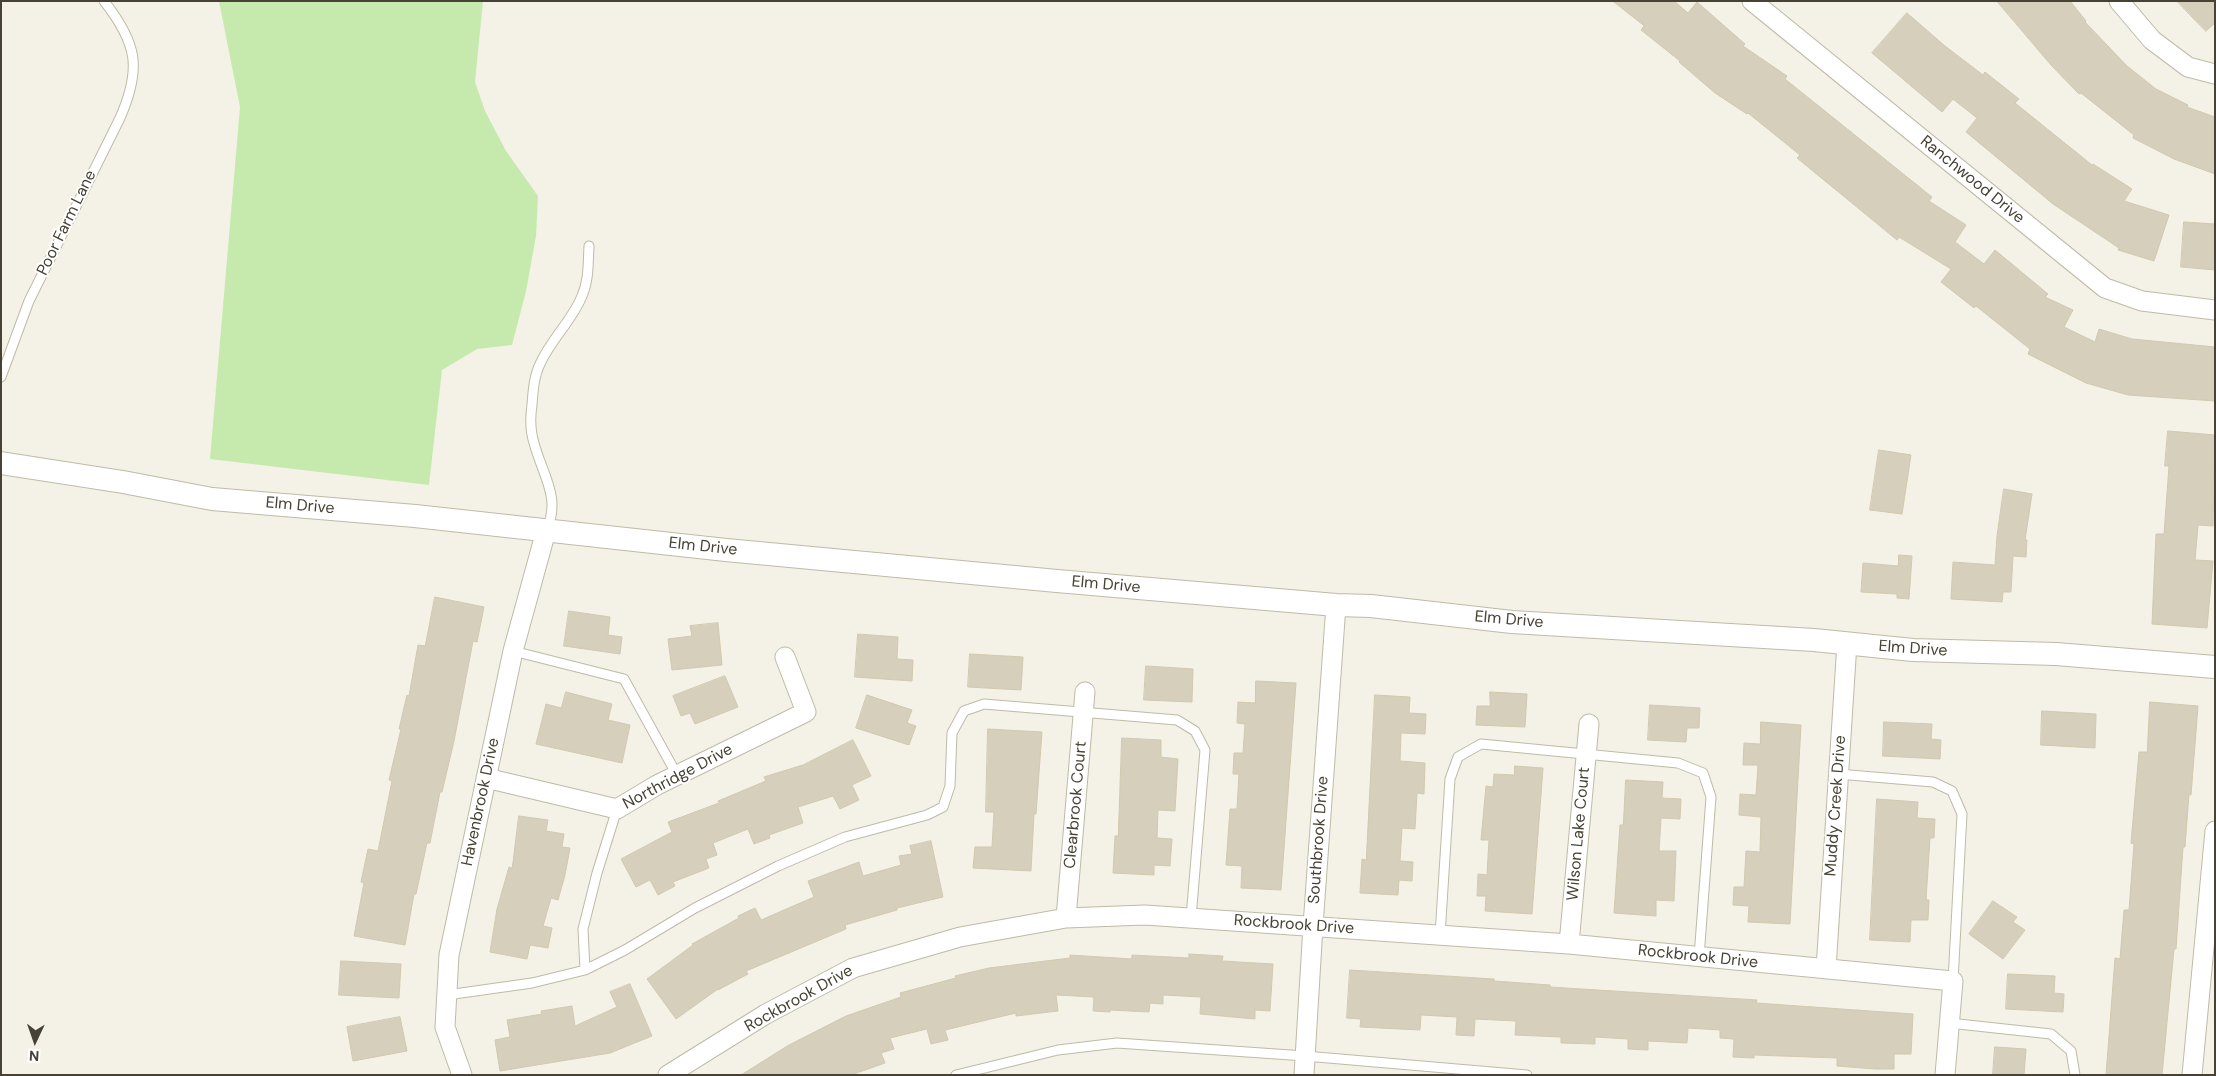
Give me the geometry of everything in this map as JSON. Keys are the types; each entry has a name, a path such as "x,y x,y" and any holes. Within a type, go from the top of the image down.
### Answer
{"street":[{"name":"Ranchwood Drive","path":"1752,1 2105,288 2142,302 2215,310"},
{"path":"2119,1 2152,40 2188,67 2215,74"},
{"name":"Elm Drive","path":"1,463 123,482 212,499 415,516 546,531 1057,581 1336,605 1371,606 1512,622 1847,643 1913,650 2056,654 2215,667"},
{"name":"Havenbrook Drive","path":"462,1075 446,1027 449,955 513,651 546,531"},
{"name":"Southbrook Drive","path":"1304,1075 1336,605"},
{"name":"Muddy Creek Drive","path":"1826,969 1847,643"},
{"name":"Northridge Drive","path":"486,778 617,809 676,775 806,712 785,657"},
{"name":"Clearbrook Court","path":"1066,918 1085,692"},
{"name":"Wilson Lake Court","path":"1569,944 1589,724"},
{"path":"2192,1075 2215,831"},
{"name":"Rockbrook Drive","path":"668,1075 766,1014 853,968 960,937 1066,918 1145,914 1569,944 1953,981"},
{"path":"1945,1075 1953,981"}],"lane":[{"name":"Poor Farm Lane","path":"1,377 29,301 126,104 135,70 133,50 127,34 104,1"},
{"path":"546,531 552,519 552,494 534,444 530,425 536,373 541,362 572,317 583,295 589,246"},
{"path":"513,651 624,679 676,775"},
{"path":"447,995 532,983 585,970 625,950 695,908 778,866 846,836 927,815 943,807 950,786 952,733 964,711 984,704 1177,720 1195,731 1205,750 1191,918"},
{"path":"1440,935 1450,779 1458,757 1481,744 1678,763 1703,772 1711,797 1699,956"},
{"path":"1838,774 1933,782 1952,791 1962,814 1953,981"},
{"path":"585,970 583,929 597,872 617,809"},
{"path":"1949,1023 2051,1034 2071,1051 2075,1075"},
{"path":"956,1075 1058,1050 1118,1043 1305,1056 1527,1075"}],"green space":[{"path":"219,1 483,1 475,82 485,111 506,151 538,196 536,236 526,291 512,345 477,349 442,370 429,485 210,459 240,107"}],"building":[{"path":"1613,1 1674,1 1688,13 1697,2 1745,44 1743,46 1787,76 1785,79 1932,197 1929,201 1966,225 1955,242 1984,264 1995,250 2048,294 2045,297 2073,310 2064,327 2095,342 2099,329 2132,339 2215,347 2215,401 2128,395 2086,383 2028,354 2030,349 1976,306 1974,308 1941,282 1951,269 1899,237 1897,240 1797,158 1800,155 1748,113 1715,93 1680,61 1641,30 1644,26"},
{"path":"1997,1 2070,1 2085,22 2127,66 2156,89 2188,105 2187,107 2215,117 2215,174 2174,159 2133,138 2134,135 2081,93 2079,94 2051,65"},
{"path":"2177,1 2215,1 2215,23 2206,31"},
{"path":"1907,13 1945,46 1983,75 1985,72 2019,99 2015,103 2092,165 2132,189 2124,201 2169,215 2154,261 2118,250 2119,248 2053,204 1966,132 1977,118 1953,99 1942,112 1872,53"},
{"path":"2184,222 2215,224 2215,270 2181,267"},
{"path":"2168,431 2215,435 2213,526 2198,525 2195,560 2213,561 2207,628 2152,624 2156,534 2164,534 2169,466 2165,466"},
{"path":"1879,450 1911,455 1902,514 1870,510"},
{"path":"2004,489 2032,494 2025,540 2027,540 2026,557 2013,556 2011,592 2003,592 2002,602 1951,599 1953,562 1995,565"},
{"path":"1899,555 1912,556 1909,599 1897,598 1897,594 1861,592 1863,563 1898,566"},
{"path":"435,597 484,607 477,642 473,641 454,741 442,792 440,792 430,843 427,843 416,894 414,894 405,945 354,936 364,883 361,882 368,849 378,851 392,781 389,780 401,729 399,729 407,695 409,696 418,645 425,646"},
{"path":"569,611 610,617 608,635 622,637 620,654 564,646"},
{"path":"718,623 722,665 672,670 668,639 692,636 690,626"},
{"path":"858,634 898,637 897,659 913,660 912,681 855,677"},
{"path":"970,654 1023,657 1021,690 968,687"},
{"path":"1146,666 1193,669 1192,702 1144,700"},
{"path":"725,676 738,707 695,724 690,713 681,716 673,696"},
{"path":"1256,681 1296,683 1281,890 1241,888 1242,866 1226,865 1230,809 1237,809 1239,774 1233,774 1234,753 1243,753 1245,724 1237,723 1238,702 1255,703"},
{"path":"566,692 612,704 608,720 630,725 622,763 536,744 546,704 561,708"},
{"path":"1490,692 1527,694 1525,727 1476,725 1477,706 1490,706"},
{"path":"867,695 912,710 907,723 916,726 909,745 856,728"},
{"path":"1375,695 1410,697 1409,713 1426,714 1425,734 1401,733 1400,761 1425,763 1424,794 1417,793 1415,829 1402,828 1400,861 1413,862 1412,881 1399,880 1398,895 1360,893 1362,859 1366,860"},
{"path":"2150,702 2198,706 2191,795 2189,794 2185,847 2183,847 2176,949 2174,949 2162,1075 2106,1075 2115,958 2120,959 2124,910 2129,910 2134,844 2131,843 2139,752 2147,752"},
{"path":"1650,705 1700,708 1699,728 1687,728 1686,742 1648,740"},
{"path":"2042,711 2096,714 2095,748 2041,745"},
{"path":"1761,722 1801,725 1790,924 1748,922 1749,906 1733,905 1734,887 1744,887 1746,851 1760,852 1761,817 1739,815 1740,794 1756,795 1758,765 1743,765 1744,743 1760,744"},
{"path":"1884,722 1932,724 1931,739 1941,740 1940,759 1883,756"},
{"path":"988,729 1042,732 1036,814 1034,814 1031,871 973,868 975,847 992,847 994,812 986,812"},
{"path":"1122,738 1161,740 1161,757 1178,759 1175,811 1158,810 1157,838 1172,839 1170,866 1154,865 1154,875 1113,873 1115,836 1118,836"},
{"path":"853,740 871,776 852,785 859,800 840,809 833,796 798,807 803,823 769,835 770,838 754,844 748,829 713,843 717,855 706,859 709,868 673,882 675,886 658,895 650,880 636,887 621,859 672,832 668,822 719,803 718,801 766,781 764,777 803,765"},
{"path":"1515,766 1543,768 1532,914 1485,911 1486,896 1477,896 1478,874 1487,875 1489,840 1481,840 1486,786 1493,787 1494,774 1514,775"},
{"path":"1626,780 1663,782 1662,798 1681,799 1680,819 1661,818 1659,851 1676,851 1674,901 1656,900 1656,916 1614,913 1620,825 1623,825"},
{"path":"1877,799 1918,802 1917,818 1935,819 1934,838 1930,838 1926,900 1929,900 1928,920 1911,920 1910,942 1870,940"},
{"path":"519,816 548,820 546,831 564,834 562,847 570,848 558,900 551,898 543,926 552,928 548,948 530,945 527,959 490,952 497,909 509,867 512,868"},
{"path":"931,841 943,897 897,908 897,910 845,925 846,929 746,971 748,974 718,989 676,1019 647,979 692,944 739,918 738,916 755,908 761,920 814,897 808,881 859,862 863,876 901,865 899,856 912,854 910,846"},
{"path":"1993,901 2017,917 2013,922 2025,930 2003,959 1969,934"},
{"path":"1189,954 1223,956 1222,961 1273,964 1270,1011 1255,1010 1255,1019 1200,1014 1201,997 1163,995 1163,1004 1150,1003 1149,1012 1093,1011 1094,997 1056,995 1058,1011 1016,1016 1016,1013 945,1030 948,1040 931,1044 927,1029 890,1038 894,1049 881,1053 885,1063 851,1075 741,1075 789,1045 846,1016 901,997 900,993 956,978 955,976 989,968 1070,958 1070,955 1132,959 1132,955 1189,958"},
{"path":"341,961 401,964 399,998 339,995"},
{"path":"1350,970 1494,979 1494,981 1550,985 1550,987 1757,1000 1756,1003 1913,1014 1911,1054 1894,1054 1894,1069 1875,1069 1837,1066 1837,1058 1754,1055 1754,1058 1733,1057 1734,1039 1720,1038 1720,1030 1688,1028 1687,1043 1648,1041 1648,1050 1628,1049 1628,1039 1595,1037 1595,1044 1561,1043 1561,1037 1515,1035 1516,1021 1475,1019 1474,1036 1456,1035 1457,1017 1421,1015 1420,1030 1360,1027 1361,1019 1347,1018"},
{"path":"2008,974 2055,976 2054,993 2064,994 2063,1012 2006,1009"},
{"path":"630,984 652,1036 610,1053 500,1071 495,1040 510,1037 507,1020 542,1014 541,1011 572,1006 575,1026 617,1007 610,992"},
{"path":"400,1017 407,1051 353,1061 347,1027"},
{"path":"1995,1047 2026,1049 2024,1075 1993,1075"}]}
